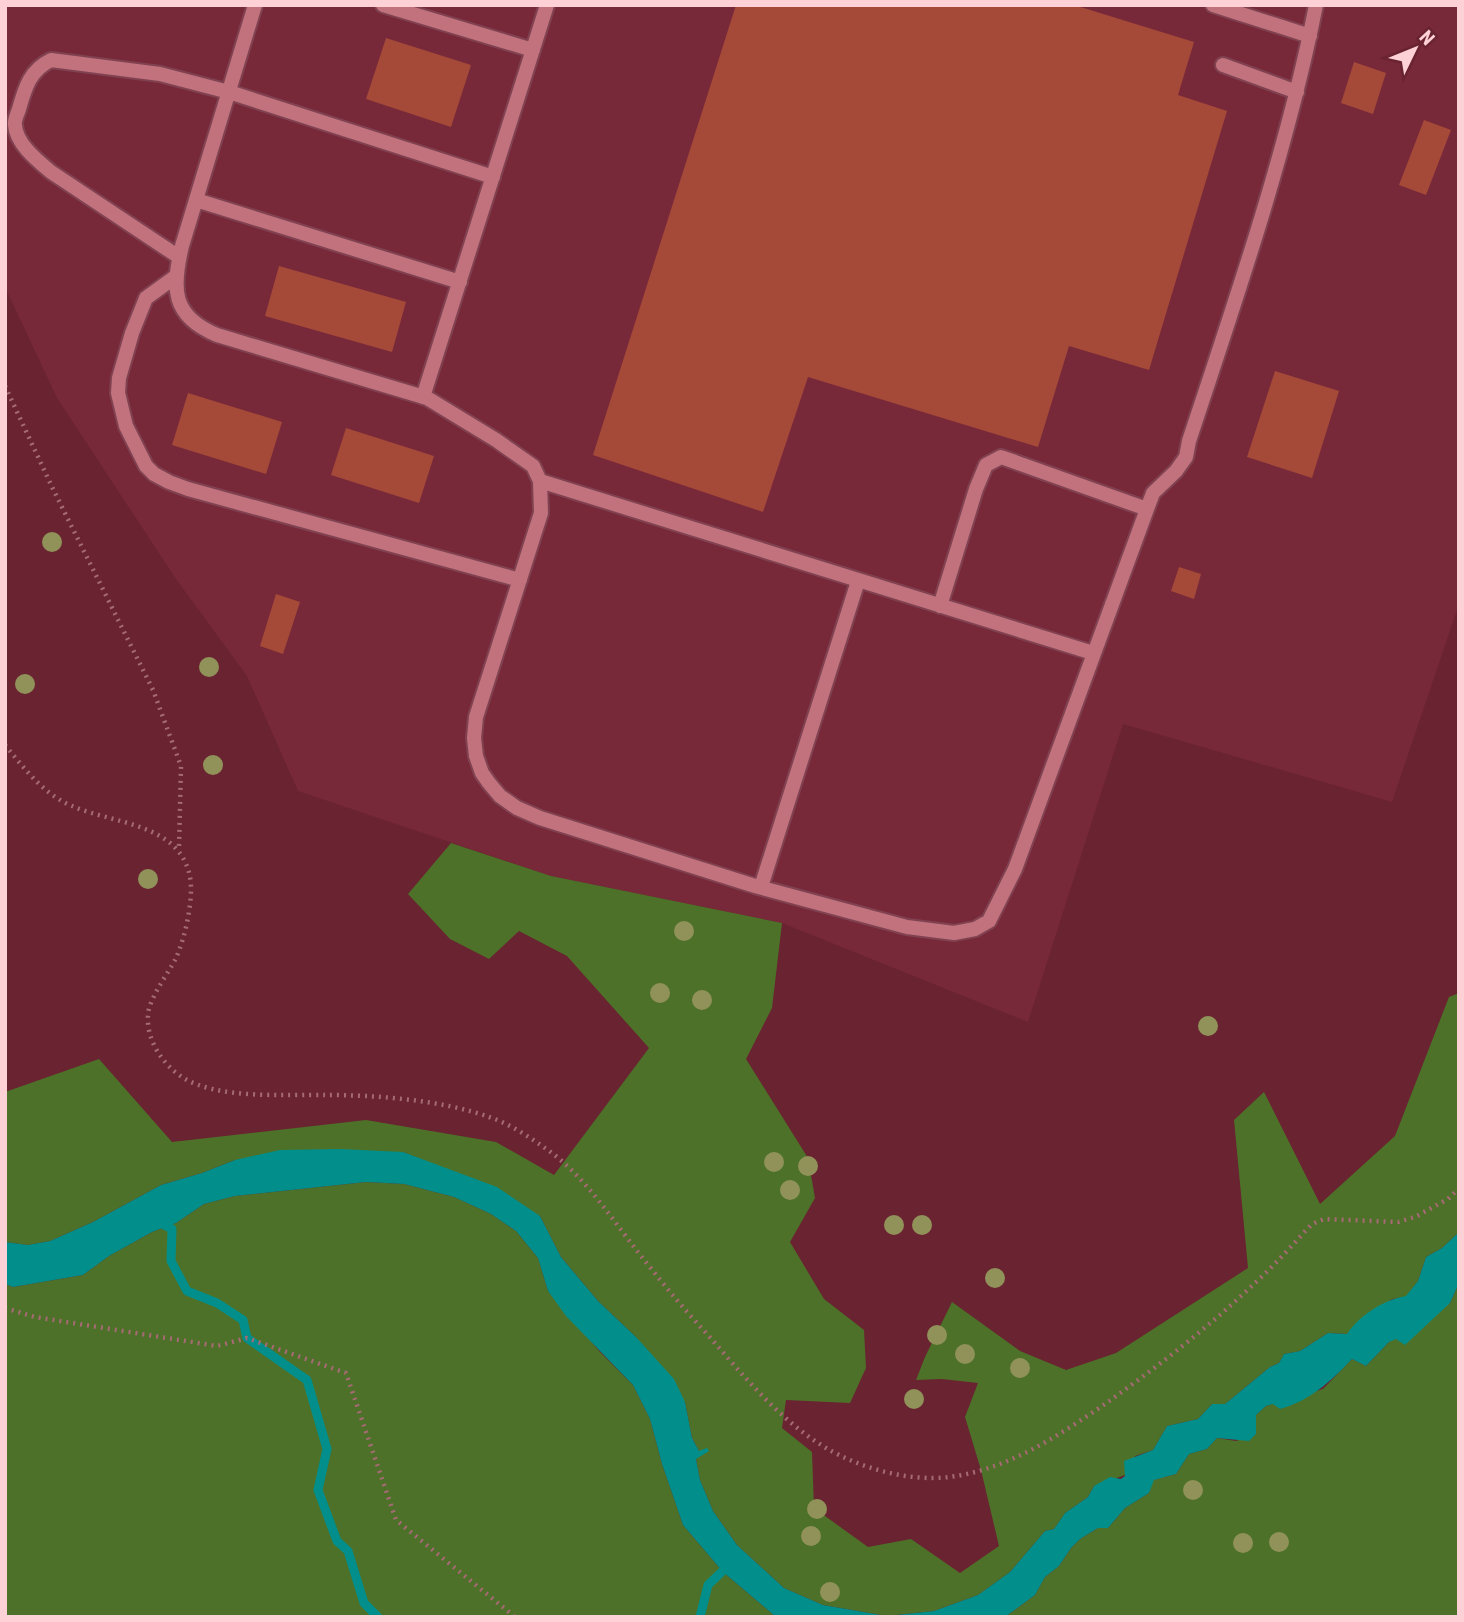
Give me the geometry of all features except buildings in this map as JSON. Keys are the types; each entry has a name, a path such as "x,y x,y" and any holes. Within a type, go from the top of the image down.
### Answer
{"lane":[{"path":"256,5 179,257 175,277 178,303 192,320 206,331 423,397 496,440 533,466 540,481 541,513 476,717 476,755 482,773 489,783 500,796 517,808 540,818 761,887 907,927 954,933 975,929 989,921 1014,869 1153,493 1186,457 1297,92 1316,5"},
{"path":"383,5 533,50"},
{"path":"423,397 547,5"},
{"path":"1213,5 1310,36"},
{"path":"179,257 51,172 20,140 14,124 26,85 34,71 51,60 160,74 229,92 493,177"},
{"path":"1223,65 1297,92"},
{"path":"196,200 460,282"},
{"path":"175,277 146,298 119,378 118,393 126,426 141,458 154,474 188,489 520,580"},
{"path":"940,606 976,489 986,465 1001,457 1147,509"},
{"path":"540,481 1093,653"},
{"path":"761,887 858,580"}],"path":[{"path":"5,386 153,690 181,766 179,849 190,877 186,930 177,955 148,1014 153,1047 179,1075 200,1085 238,1093 380,1097 435,1104 490,1117 524,1135 548,1150 585,1185 652,1270 763,1397 797,1428 827,1448 849,1459 916,1478 951,1477 996,1465 1039,1447 1156,1368 1254,1284 1312,1224 1324,1219 1398,1222 1415,1217 1448,1199 1459,1188"},
{"path":"5,745 37,783 69,806 161,835 179,849"},
{"path":"5,1308 35,1317 217,1346 247,1338 346,1373 396,1520 515,1617"}],"shaded area":[{"path":"5,5 1459,5 1459,604 1392,802 1123,724 1028,1022 782,923 551,876 298,791 247,676 176,579 57,398 5,287"}],"green space":[{"path":"451,843 551,876 782,923 772,1008 746,1059 808,1158 815,1198 790,1242 824,1299 864,1330 866,1368 850,1403 786,1400 782,1428 812,1452 814,1508 868,1547 911,1539 960,1573 999,1546 965,1417 978,1383 942,1379 916,1380 952,1302 1020,1351 1066,1370 1116,1353 1248,1268 1234,1120 1264,1092 1320,1204 1395,1136 1449,997 1459,993 1459,1232 1442,1248 1426,1257 1418,1281 1406,1297 1392,1299 1347,1334 1328,1333 1300,1351 1284,1354 1279,1363 1270,1367 1225,1404 1212,1404 1198,1419 1167,1426 1153,1450 1135,1456 1125,1475 1094,1486 1088,1497 1065,1513 1054,1529 1045,1531 1010,1572 978,1595 934,1611 887,1616 823,1605 784,1588 737,1545 713,1511 700,1480 696,1459 699,1451 692,1438 685,1402 636,1337 598,1301 561,1257 540,1216 455,1173 403,1152 235,1160 161,1185 93,1222 50,1241 28,1245 5,1242 5,1092 99,1059 172,1142 366,1120 496,1142 554,1175 649,1048 567,956 519,931 489,959 450,939 408,894"},
{"path":"366,1182 404,1184 454,1197 491,1214 516,1231 538,1258 548,1291 600,1352 633,1385 650,1419 683,1525 723,1572 776,1617 5,1617 5,1284 13,1287 83,1275 109,1256 152,1232 176,1223 204,1204 235,1196"},
{"path":"1459,1283 1459,1617 1005,1617 1035,1595 1045,1577 1059,1566 1080,1539 1098,1528 1108,1528 1125,1508 1149,1493 1153,1480 1176,1474 1189,1454 1207,1449 1217,1438 1236,1441 1256,1434 1256,1415 1266,1406 1323,1389 1352,1359 1366,1366 1389,1342 1450,1303"}],"water":[{"path":"280,1150 403,1152 497,1187 540,1216 561,1257 598,1301 674,1379 685,1402 692,1438 699,1451 707,1448 709,1451 696,1459 700,1480 713,1511 737,1545 784,1588 823,1605 887,1616 934,1611 978,1595 1010,1572 1045,1531 1054,1529 1065,1513 1088,1497 1094,1486 1110,1477 1121,1479 1125,1476 1124,1461 1153,1450 1167,1426 1198,1419 1212,1404 1225,1404 1270,1367 1279,1363 1284,1354 1300,1351 1328,1333 1347,1334 1373,1309 1406,1296 1418,1281 1426,1257 1442,1248 1459,1232 1459,1283 1450,1303 1405,1345 1396,1339 1389,1342 1366,1366 1352,1359 1319,1389 1301,1401 1280,1409 1273,1404 1266,1406 1256,1415 1256,1434 1249,1441 1217,1438 1207,1449 1189,1454 1176,1474 1154,1480 1149,1493 1125,1508 1108,1528 1098,1528 1080,1539 1059,1566 1045,1577 1035,1595 1005,1617 776,1617 723,1572 683,1525 650,1419 633,1385 566,1316 548,1291 538,1258 516,1231 491,1214 454,1197 404,1184 366,1182 235,1196 204,1204 176,1223 152,1232 109,1256 83,1275 13,1287 5,1284 5,1242 28,1245 50,1241 93,1222 161,1185 235,1160"}],"waterway":[{"path":"157,1221 172,1229 171,1261 187,1291 217,1303 243,1320 247,1338 307,1380 327,1449 318,1490 337,1541 348,1551 364,1603 378,1617"},
{"path":"700,1617 708,1585 731,1563"}]}
